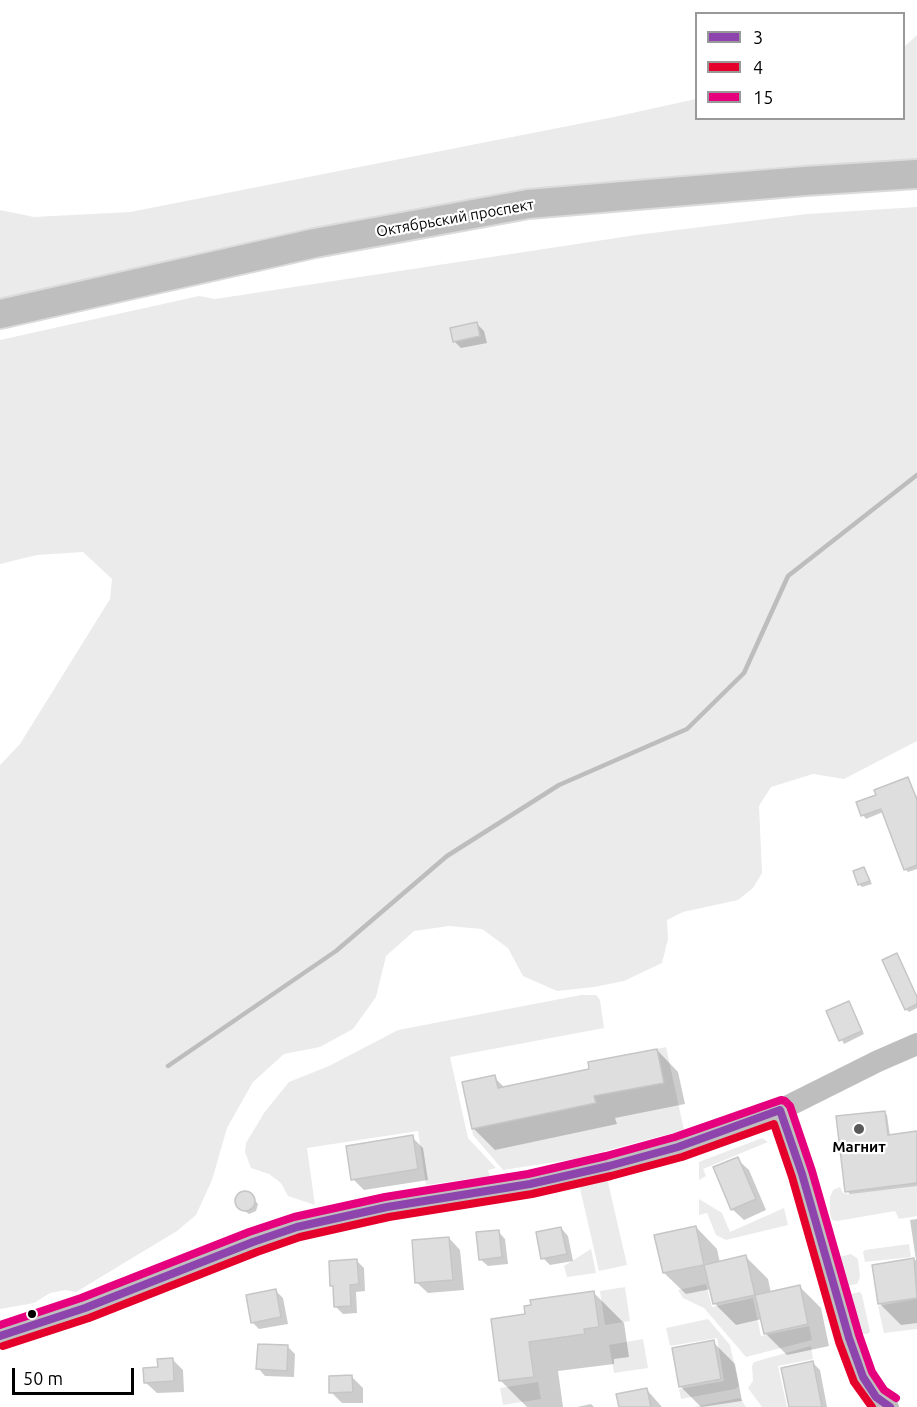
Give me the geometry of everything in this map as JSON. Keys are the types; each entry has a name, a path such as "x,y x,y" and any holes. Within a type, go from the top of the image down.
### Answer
{"main road":[{"name":"Октябрьский проспект","path":"0,314 315,243 528,204 917,174"}],"street":[{"path":"0,1336 85,1308 297,1227 387,1207 530,1184 678,1147 780,1110 917,1044"},
{"path":"780,1110 863,1377 876,1397 890,1407"}],"shaded area":[{"path":"917,35 917,159 792,166 549,188 435,205 209,251 0,299 0,210 34,217 130,212 695,99 695,120 905,120 905,46"},
{"path":"917,207 917,741 844,779 813,774 771,787 759,806 762,873 753,888 738,900 683,912 667,920 668,939 662,963 624,981 557,991 523,976 508,948 482,929 449,926 414,931 386,956 376,997 353,1029 320,1047 284,1054 253,1082 227,1128 212,1180 196,1215 177,1231 76,1292 65,1290 50,1293 34,1303 0,1309 0,765 20,744 110,599 112,579 83,552 37,555 0,564 0,340 199,296 215,299 636,235 807,214"},
{"path":"581,995 596,995 600,1000 604,1028 450,1057 468,1138 496,1168 488,1170 490,1176 426,1185 418,1131 307,1148 315,1205 288,1196 281,1183 269,1174 251,1168 245,1152 246,1143 264,1113 289,1082 329,1066 398,1030"},
{"path":"666,1047 684,1130 575,1159 503,1170 473,1135 472,1129 595,1103 594,1096 663,1083 657,1049"},
{"path":"762,1138 768,1142 703,1169 706,1176 699,1180 699,1162"},
{"path":"607,1178 627,1265 599,1271 579,1184"},
{"path":"917,1186 917,1216 899,1219 895,1211 832,1220 830,1197 833,1190 840,1187 843,1193 848,1194"},
{"path":"699,1199 722,1213 730,1232 784,1208 788,1225 726,1240 716,1235 707,1213 699,1215"},
{"path":"909,1244 911,1257 865,1262 863,1252 865,1250"},
{"path":"591,1249 596,1273 567,1277 564,1266"},
{"path":"851,1254 858,1259 860,1277 857,1284 846,1286 842,1285 835,1258"},
{"path":"706,1284 712,1307 753,1298 761,1336 809,1326 812,1340 746,1357 704,1308 683,1298 678,1290"},
{"path":"625,1287 630,1321 605,1325 600,1291"},
{"path":"860,1292 870,1332 867,1334 857,1334 846,1295"},
{"path":"917,1299 917,1329 884,1333 878,1306"},
{"path":"708,1319 730,1345 739,1386 735,1389 681,1399 679,1389 724,1381 717,1338 670,1346 666,1328"},
{"path":"643,1339 648,1368 614,1373 609,1345"},
{"path":"811,1346 813,1359 778,1366 787,1407 762,1407 748,1388 753,1381 754,1362"},
{"path":"538,1382 541,1399 503,1405 500,1388"},
{"path":"740,1398 746,1407 694,1407"}],"building":[{"path":"477,322 480,336 453,342 450,328"},
{"path":"908,777 917,800 917,865 904,870 881,809 861,816 856,802 876,795 874,790"},
{"path":"864,867 870,881 858,885 853,871"},
{"path":"897,953 917,997 917,1004 905,1010 882,960"},
{"path":"849,1001 862,1031 839,1041 826,1011"},
{"path":"657,1049 664,1083 594,1096 596,1103 472,1129 462,1082 495,1075 498,1088 589,1069 588,1062"},
{"path":"885,1111 888,1135 917,1131 917,1183 845,1192 836,1116"},
{"path":"413,1135 418,1169 351,1180 346,1146"},
{"path":"738,1157 756,1199 731,1210 713,1167"},
{"path":"245,1191 252,1194 255,1201 252,1208 245,1211 238,1208 235,1201 238,1194"},
{"path":"696,1226 704,1265 663,1273 654,1235"},
{"path":"561,1227 567,1254 541,1259 536,1232"},
{"path":"499,1230 502,1257 479,1260 476,1232"},
{"path":"449,1237 453,1280 415,1283 412,1240"},
{"path":"746,1255 755,1295 713,1304 704,1265"},
{"path":"914,1258 917,1298 878,1304 872,1265"},
{"path":"357,1259 359,1284 350,1285 351,1306 334,1307 329,1261"},
{"path":"800,1285 808,1324 764,1334 755,1295"},
{"path":"276,1289 281,1317 251,1323 246,1295"},
{"path":"594,1291 599,1327 584,1329 585,1334 529,1342 534,1377 499,1381 491,1319 525,1314 524,1306 531,1305 530,1300"},
{"path":"714,1340 721,1379 679,1387 672,1348"},
{"path":"258,1344 288,1345 287,1371 256,1369"},
{"path":"173,1358 174,1381 144,1383 143,1368 158,1367 157,1359"},
{"path":"813,1361 822,1407 789,1407 781,1368"},
{"path":"352,1375 353,1392 329,1393 329,1376"},
{"path":"647,1388 651,1407 619,1407 616,1394"}],"waterway":[{"path":"168,1066 336,951 447,856 559,785 687,729 744,673 788,576 917,475"}],"transit line":[{"name":"15","path":"0,1325 81,1298 249,1232 294,1217 385,1197 528,1174 606,1156 675,1137 781,1100 790,1106 812,1171 859,1335 872,1372 884,1390 896,1398"},
{"name":"3","path":"0,1336 85,1308 297,1227 387,1207 530,1184 609,1166 678,1147 780,1110 802,1174 849,1338 863,1377 876,1397 890,1407"},
{"name":"4","path":"3,1346 89,1318 300,1237 389,1217 532,1194 611,1176 682,1157 774,1124 792,1177 839,1342 854,1382 872,1407"}],"place":[{"name":"Магнит","path":"859,1129"}]}
